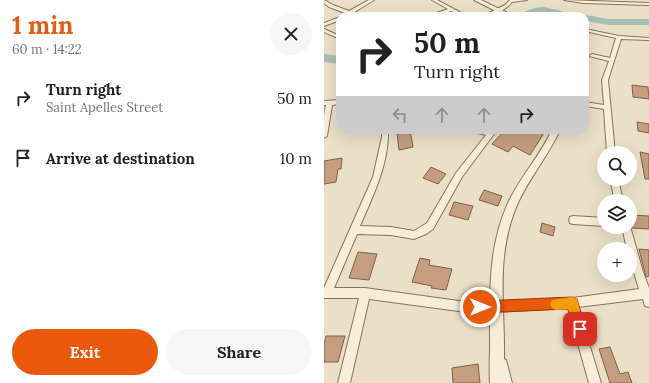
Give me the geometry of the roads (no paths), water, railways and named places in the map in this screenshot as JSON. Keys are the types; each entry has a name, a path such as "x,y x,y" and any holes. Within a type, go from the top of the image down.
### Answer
{"street":[{"path":"351,12 372,0"},
{"path":"434,0 458,12"},
{"path":"477,0 501,11"},
{"path":"498,12 508,6 511,1 526,0"},
{"path":"566,0 647,5"},
{"path":"638,0 647,5"},
{"path":"324,1 331,6 346,12"},
{"path":"443,12 452,9"},
{"path":"324,25 336,20"},
{"path":"324,30 336,36"},
{"path":"589,31 619,37 649,39"},
{"path":"611,146 605,80 619,37"},
{"path":"592,56 612,60"},
{"path":"324,136 327,103"},
{"path":"589,105 608,108"},
{"path":"385,134 377,177 326,293 365,293 466,307 572,303 648,296 638,272 628,234"},
{"path":"355,230 391,231 414,235 423,231 430,226 459,175 491,134"},
{"path":"497,383 494,285 497,254 505,223 512,204 524,183 544,154 554,134"},
{"path":"573,220 597,222"},
{"path":"344,383 365,293"},
{"path":"572,303 595,383"},
{"path":"497,347 505,383"}],"waterway":[{"path":"534,12 540,10 552,12"},
{"path":"589,19 609,22 649,22"},
{"path":"324,58 336,60"}]}
